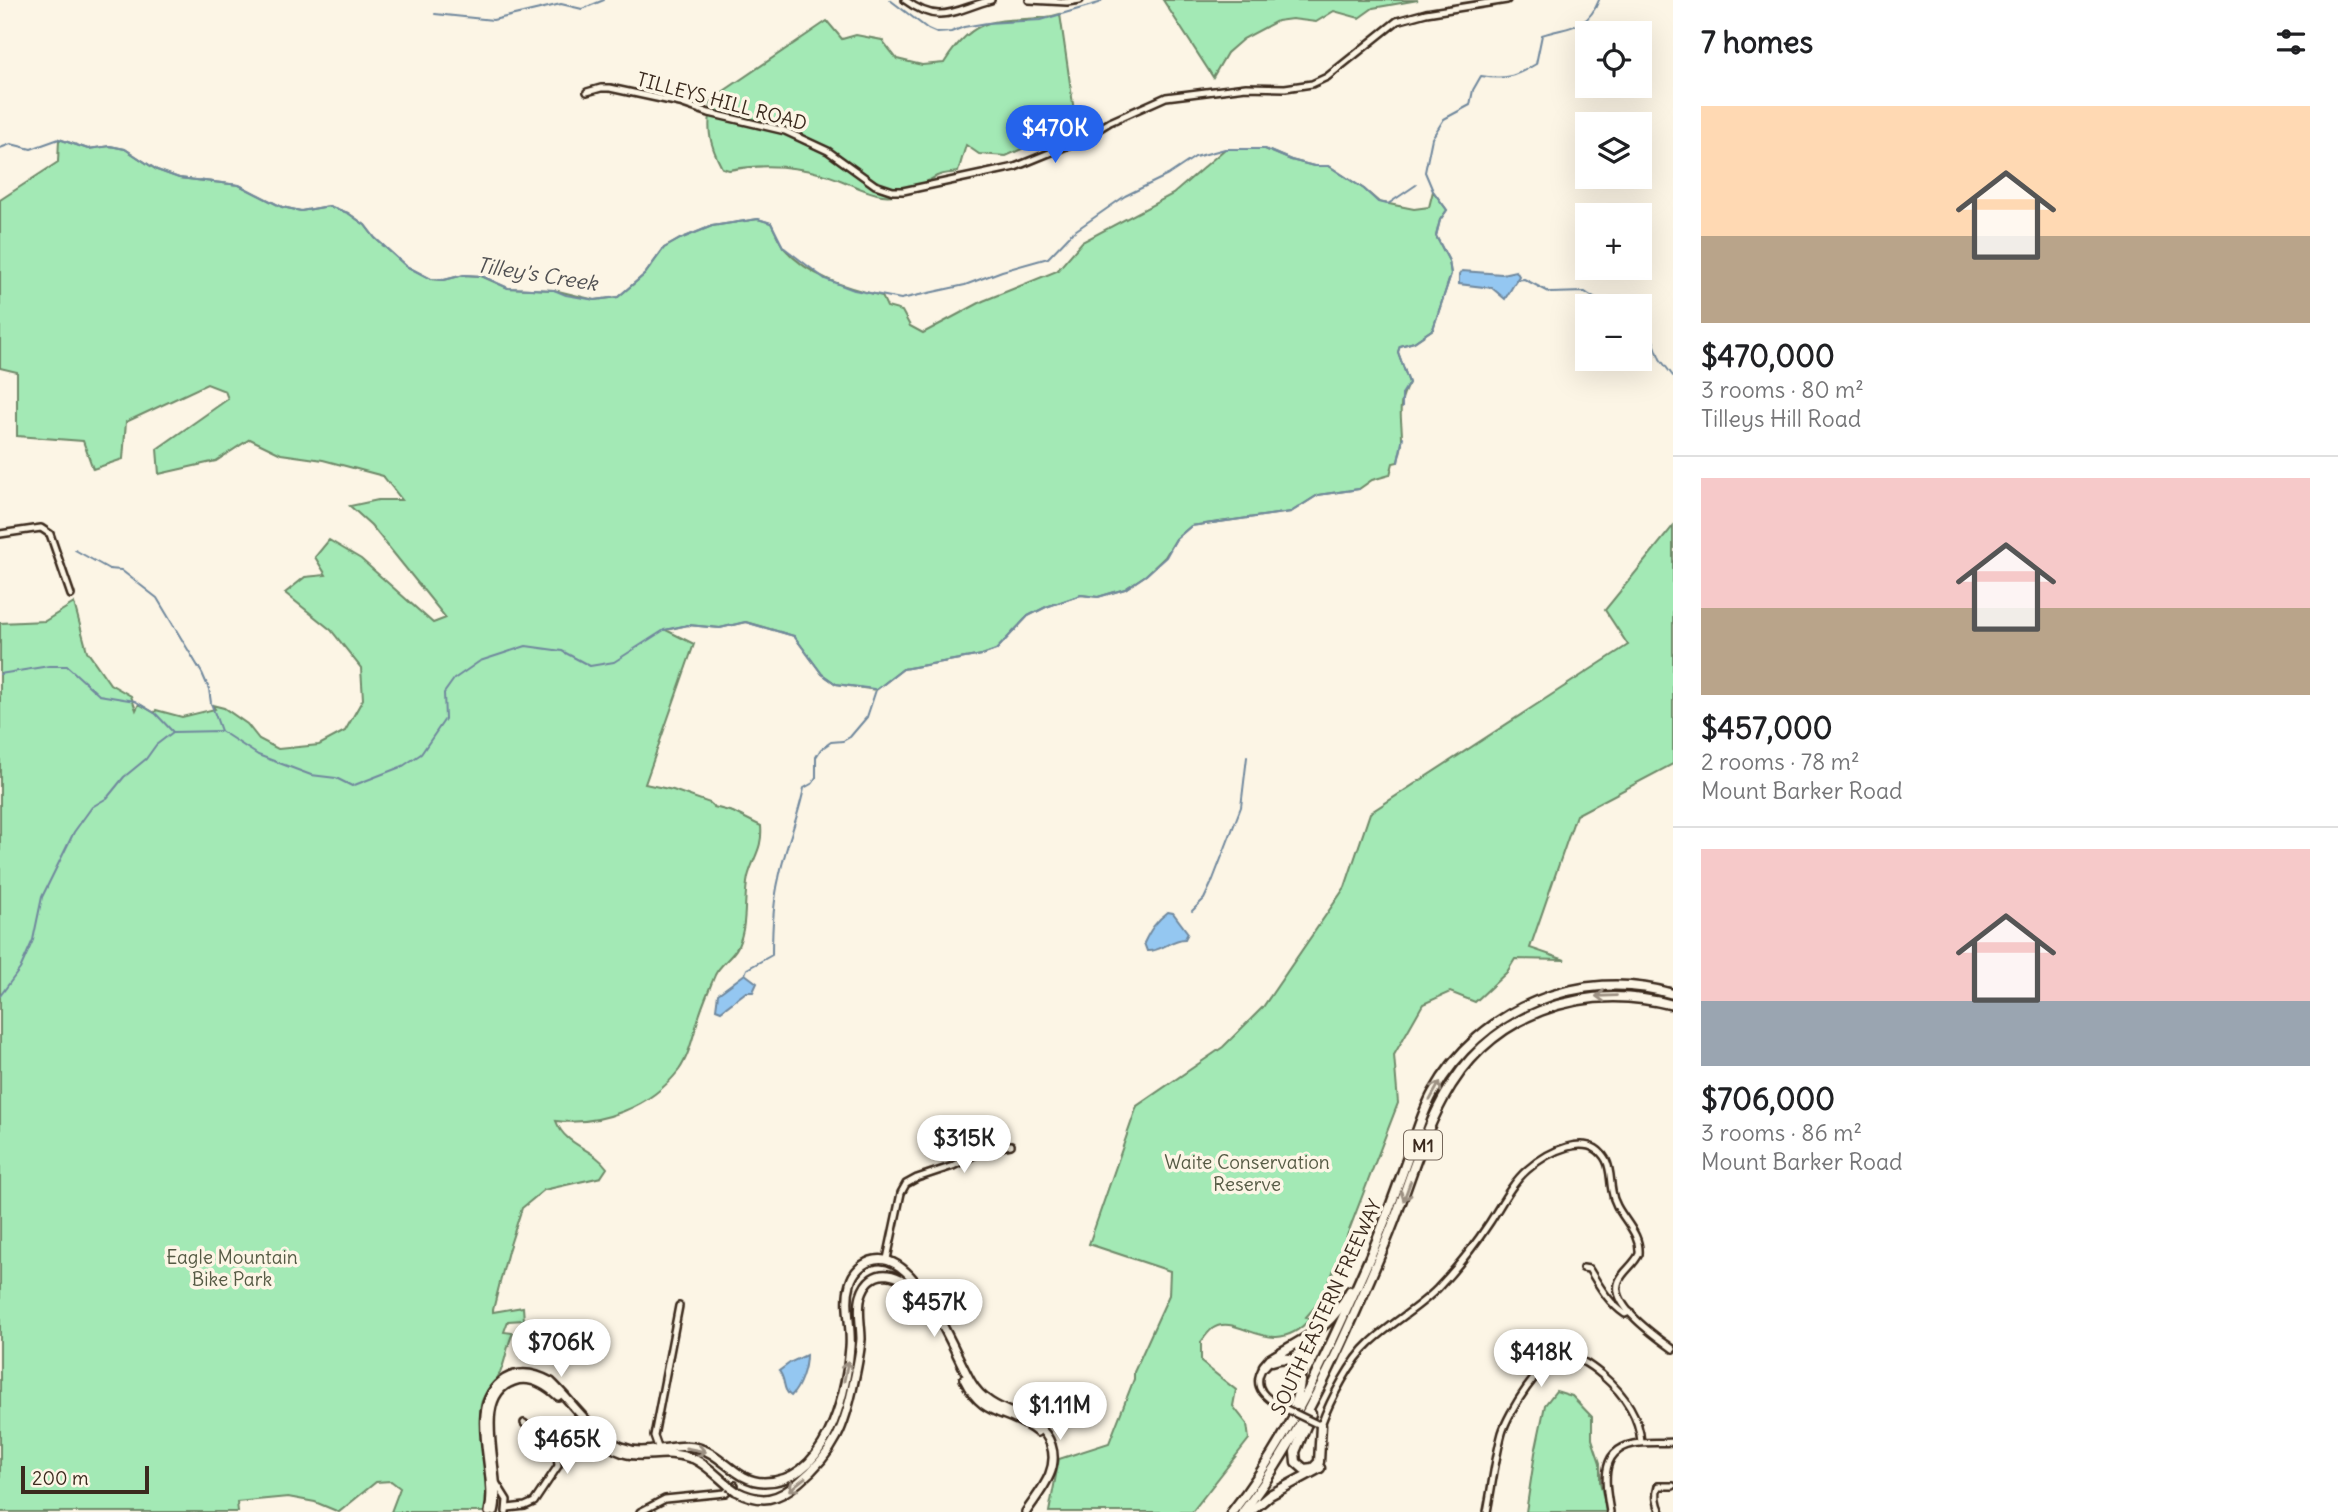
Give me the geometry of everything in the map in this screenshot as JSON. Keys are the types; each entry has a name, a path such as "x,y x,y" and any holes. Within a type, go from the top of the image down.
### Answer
{"highway":[{"name":"SOUTH EASTERN FREEWAY","path":"1232,1512 1285,1435 1328,1349 1384,1223 1432,1095 1458,1058 1491,1027 1530,1003 1573,989 1640,986 1673,994"},
{"name":"SOUTH EASTERN FREEWAY","path":"1243,1512 1282,1456 1331,1362 1397,1216 1433,1119 1468,1062 1501,1032 1562,1002 1607,996 1641,998 1673,1004"},
{"path":"1264,1366 1320,1330 1337,1312 1384,1223"},
{"path":"1245,1495 1288,1419 1302,1381 1299,1368 1290,1361 1278,1359 1264,1366"},
{"path":"1318,1424 1319,1462 1313,1468 1304,1469 1296,1462 1295,1452 1331,1362"},
{"path":"1250,1512 1270,1495 1320,1468 1325,1459 1318,1424"}],"main road":[{"path":"884,1275 887,1259"},
{"path":"887,1259 896,1268 897,1276"},
{"path":"494,1512 497,1500 490,1407 500,1389 522,1379 539,1382 553,1391 599,1440 618,1452 636,1456 698,1448 754,1481 774,1481 795,1473 821,1447 837,1412 850,1350 848,1296 852,1277 866,1263 887,1259 901,1265 915,1282 944,1328 978,1393 994,1407 1030,1420 1048,1437 1053,1451 1052,1468 1027,1512"},
{"path":"489,1512 492,1484 485,1406 492,1390 508,1377 523,1374 540,1376 556,1387 612,1443 635,1451 696,1460 756,1499 774,1498 801,1481 826,1456 842,1430 859,1353 859,1308 862,1293 870,1282 884,1275 906,1280 916,1292 979,1402 992,1411 1033,1429 1044,1440 1048,1451 1048,1468 1021,1512"}],"street":[{"path":"905,0 931,15 950,13 991,0"},
{"path":"1029,0 1080,0"},
{"name":"TILLEYS HILL ROAD","path":"586,92 610,88 680,103 709,113 785,131 828,151 875,185 903,191 1015,167 1081,140 1110,122 1166,97 1246,87 1285,88 1312,84 1327,77 1397,21 1426,13 1507,0"},
{"path":"0,534 41,528 50,534 71,595"},
{"path":"887,1259 901,1193 906,1184 953,1166 984,1150 1011,1145"},
{"path":"1264,1366 1258,1381 1261,1391 1268,1399 1318,1424 1361,1352 1436,1290 1484,1231 1526,1171 1564,1148 1579,1145 1589,1145 1599,1150 1608,1165 1614,1199 1639,1244 1636,1260 1620,1278 1619,1297 1641,1324 1673,1349"},
{"path":"1583,1268 1589,1269 1610,1302 1625,1314 1630,1311"},
{"path":"660,1453 654,1436 679,1306"},
{"path":"1487,1512 1504,1427 1531,1381 1558,1358 1569,1357 1587,1364 1623,1394 1634,1416 1641,1442"},
{"path":"496,1484 506,1496 507,1510 530,1505 558,1466 553,1449 524,1423"},
{"path":"1610,1512 1606,1487 1608,1462 1620,1449 1641,1442 1673,1442"},
{"path":"1661,1512 1656,1492 1658,1486 1673,1486"},
{"path":"640,1512 665,1499 692,1494 725,1493 734,1487"}],"green space":[{"path":"1163,0 1418,0 1373,8 1359,18 1334,11 1316,22 1292,19 1277,21 1243,39 1227,53 1213,77"},
{"path":"1060,14 1075,118 1044,139 1006,156 979,154 966,145 958,172 939,175 896,195 882,195 833,177 802,170 765,167 729,170 722,168 714,150 709,127 712,99 827,21 842,39 856,35 882,40 897,59 922,65 944,63 963,39 982,25"},
{"name":"Eagle Mountain Bike Park","path":"59,139 88,149 110,146 125,149 157,170 179,178 239,185 282,207 301,211 329,206 348,213 365,225 375,238 406,266 431,279 481,276 508,288 554,290 595,300 618,297 645,274 664,248 680,239 712,226 758,219 771,223 784,248 805,267 842,285 882,296 887,307 902,311 910,326 923,333 983,301 1057,271 1082,242 1173,194 1225,149 1265,149 1291,160 1314,166 1329,166 1379,202 1414,209 1429,207 1433,191 1447,210 1440,220 1436,236 1449,261 1451,274 1433,329 1414,342 1400,346 1398,352 1409,383 1401,404 1401,448 1398,462 1393,463 1390,475 1372,480 1359,489 1318,495 1291,512 1191,526 1176,539 1165,557 1146,575 1125,589 1098,597 1081,595 1046,607 1028,616 996,650 903,669 876,690 836,684 822,674 794,636 746,622 720,628 688,625 666,630 694,644 645,784 710,803 761,826 759,847 748,877 743,929 736,950 715,975 685,1059 667,1083 639,1104 607,1117 573,1122 556,1121 566,1136 594,1155 607,1168 601,1177 544,1190 522,1208 493,1312 523,1307 524,1320 508,1321 504,1332 513,1333 503,1365 481,1406 480,1425 488,1488 485,1512 391,1512 400,1488 391,1481 376,1482 339,1512 315,1502 288,1497 237,1502 238,1512 0,1512 0,623 45,621 74,603 87,651 110,684 131,696 136,710 139,704 155,713 156,710 182,717 215,709 212,705 224,708 247,724 259,739 278,749 319,745 345,731 363,699 361,668 331,630 285,593 305,577 326,575 315,557 329,540 361,559 433,623 446,618 371,525 350,506 378,500 402,500 383,476 323,460 281,454 250,439 216,461 159,474 157,449 228,399 225,391 207,384 126,422 123,459 93,469 83,441 17,436 17,372 0,368 0,200 58,162"},
{"name":"Waite Conservation Reserve","path":"1673,526 1673,764 1576,815 1530,948 1565,960 1515,959 1507,972 1475,1002 1450,992 1423,1004 1394,1055 1398,1103 1323,1298 1306,1317 1310,1319 1295,1331 1281,1336 1268,1336 1222,1325 1212,1329 1201,1342 1201,1362 1236,1390 1233,1406 1247,1424 1249,1439 1192,1512 1049,1512 1059,1459 1109,1443 1134,1379 1134,1372 1169,1295 1170,1271 1089,1244 1137,1106 1223,1047 1263,1007 1345,887 1370,813 1628,645 1605,610"},
{"path":"1556,1391 1572,1396 1592,1417 1592,1439 1600,1463 1600,1482 1607,1512 1526,1512 1545,1405"}],"water":[{"path":"1462,271 1502,274 1516,271 1519,276 1505,299 1492,288 1459,284"},
{"path":"1168,912 1173,913 1188,933 1185,939 1147,951 1144,943 1157,922"},
{"path":"745,974 757,983 753,992 746,992 721,1011 716,1009 718,994"},
{"path":"806,1355 802,1377 791,1396 786,1391 779,1371"}],"waterway":[{"path":"435,14 493,20 561,4 582,9 604,0"},
{"path":"890,0 937,33 987,23 1041,20 1102,0"},
{"name":"Tilley's Creek","path":"1402,408 1402,394 1409,383 1398,352 1400,346 1414,342 1433,329 1451,274 1449,261 1436,236 1440,220 1447,210 1433,191 1425,172 1432,138 1444,119 1470,105 1473,90 1481,76 1510,76 1536,64 1542,35 1583,22 1599,0"},
{"name":"Tilley's Creek","path":"0,148 11,144 31,149 59,139 88,149 110,146 125,149 157,170 179,178 239,185 282,207 301,211 329,206 348,213 365,225 375,238 406,266 431,279 482,276 508,288 554,290 595,300 618,297 645,274 664,248 680,239 712,226 758,219 771,223 783,247 825,279 854,290 901,299 965,285 1048,258 1072,233 1125,196 1168,175 1195,157 1225,149 1265,149 1291,160 1314,166 1329,166 1364,189 1378,202 1388,204 1416,185"},
{"path":"1516,280 1524,279 1551,293 1588,294"},
{"path":"1652,340 1660,359 1673,376"},
{"path":"1398,462 1403,437"},
{"path":"745,974 747,969 772,955 777,887 804,788 816,778 816,757 821,749 831,742 850,737 867,717 876,690 903,669 996,650 1028,616 1046,607 1081,595 1098,597 1125,589 1166,557 1176,539 1191,526 1291,512 1318,495 1359,489"},
{"path":"75,550 109,569 121,570 157,598 202,673 221,731"},
{"path":"0,996 20,969 33,940 42,897 74,832 92,807 107,798 124,777 173,732 221,731 258,755 311,775 336,778 352,786 403,766 421,754 445,719 444,693 454,679 480,661 526,646 562,651 590,666 614,662 664,630 688,625 720,628 745,622 794,636 822,674 836,684 874,689"},
{"path":"0,674 49,666 67,666 99,695 135,701 156,714 173,732"},
{"path":"1192,911 1204,899 1241,807 1247,757"}]}
